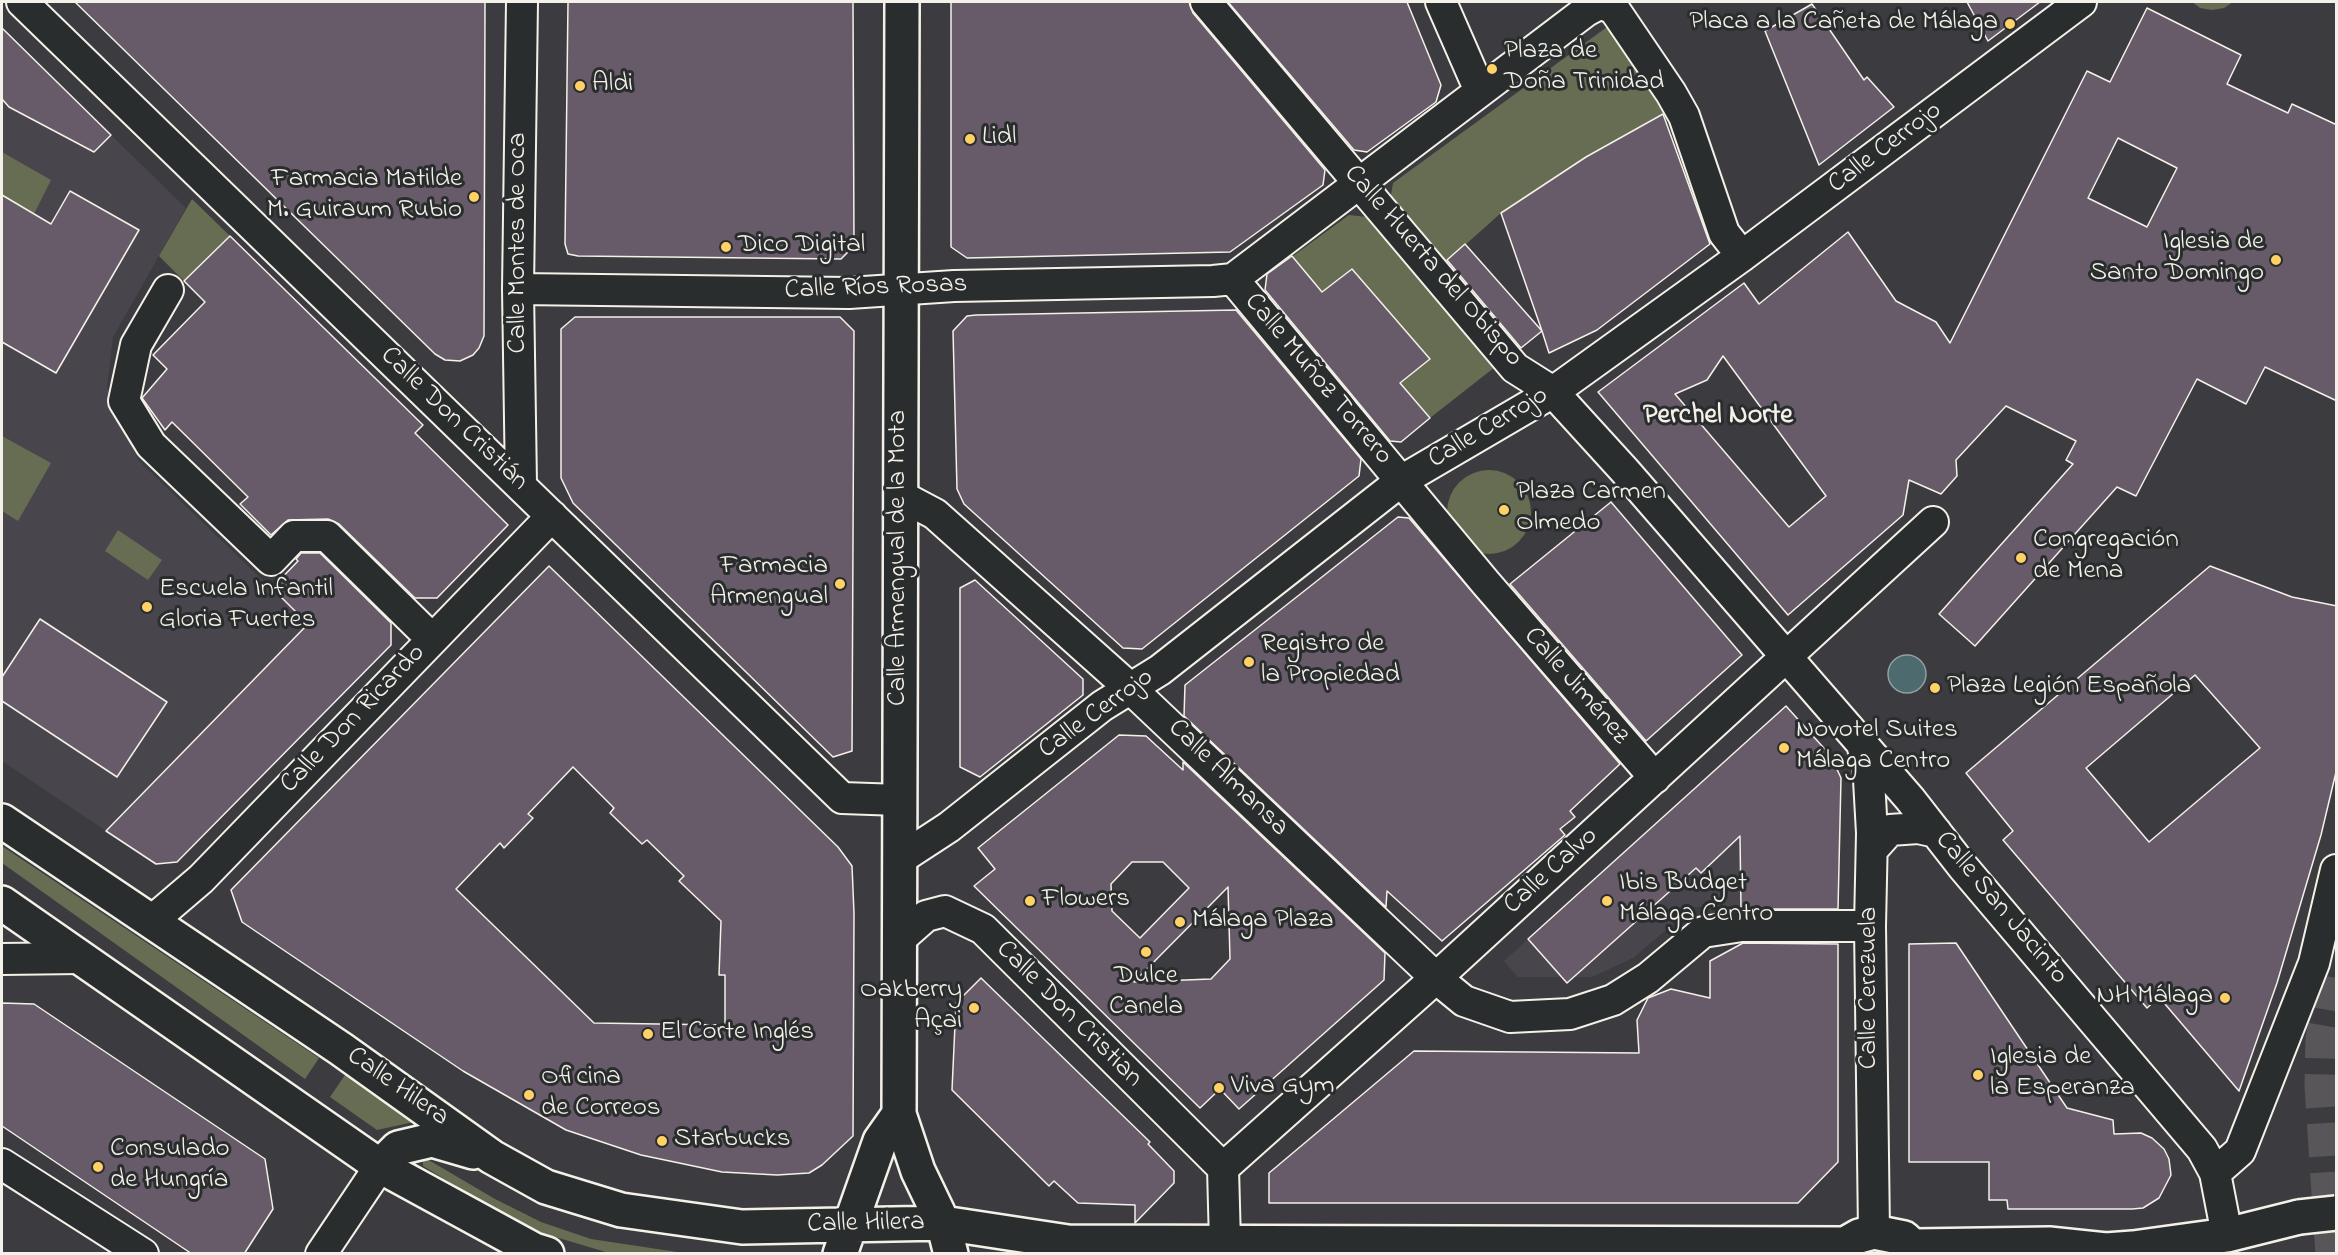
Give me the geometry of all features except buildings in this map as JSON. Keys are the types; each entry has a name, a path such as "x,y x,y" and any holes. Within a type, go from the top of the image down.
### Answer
{"main road":[{"name":"Calle Armengual de la Mota","path":"902,2 899,1114 918,1171 947,1238"},
{"name":"Calle Hilera","path":"2,821 153,920 397,1087 492,1157 546,1187 621,1210 845,1240 947,1238 1068,1242 1225,1243 1852,1243 1889,1233 1919,1250"},
{"path":"2,903 380,1166 534,1250 547,1254"},
{"path":"845,1240 880,1141 899,1114"},
{"path":"380,1166 398,1148 432,1140 492,1157"},
{"path":"1919,1250 2049,1244 2100,1252 2227,1235 2299,1217 2337,1213"}],"street":[{"name":"Calle Don Cristián","path":"22,2 842,798 900,800"},
{"name":"Calle Montes de Oca","path":"521,485 518,289 522,2"},
{"name":"Calle Huerta del Obispo","path":"1206,2 1515,368 1553,392 1625,471 1785,657"},
{"path":"1441,2 1480,91"},
{"name":"Calle Cerrojo","path":"900,859 950,827 1102,706 1160,670 1401,481 1553,392 1742,256 1974,83 2046,11 2081,2"},
{"path":"1233,279 1592,4 1614,9 1671,93 1684,116 1724,233 1742,256"},
{"name":"Calle Ríos Rosas","path":"518,289 849,293 1233,279"},
{"name":"Calle Muñoz Torrero","path":"1233,279 1401,481"},
{"path":"168,290 136,345 124,401 151,445 271,560 294,537 327,536 432,639"},
{"name":"Calle Jiménez","path":"1401,481 1496,596 1654,778"},
{"name":"Calle Almansa","path":"901,496 935,514 1131,689 1436,978 1464,1001 1510,1017 1570,1014 1613,1000 1648,978 1703,932 1742,926 1870,926"},
{"name":"Calle Don Ricardo","path":"153,920 201,879 552,516"},
{"name":"Calle Calvo","path":"1223,1168 1436,978 1933,522"},
{"name":"Calle San Jacinto","path":"1785,657 1936,832 2202,1149 2215,1173 2227,1235"},
{"name":"Calle Cerezuela","path":"1852,1243 1870,926 1872,849 1868,762 1862,745"},
{"path":"1872,849 1890,830 1918,828 1936,832"},
{"path":"2215,1173 2240,1151 2314,963 2337,870"},
{"name":"Calle Don Cristian","path":"900,939 926,916 945,911 983,930 1223,1168"},
{"path":"2,959 80,958"},
{"path":"2,1164 143,1254"},
{"path":"321,1254 380,1166"},
{"path":"1223,1168 1225,1243"}],"shaded area":[{"name":"Escuela Infantil Gloria Fuertes","path":"2,99 9,107 94,151 111,135 186,208 113,337 107,387 138,460 308,624 106,831 2,761"},
{"path":"1786,706 1831,756 1841,778 1838,907 1693,907 1633,958 1592,977 1518,977 1504,961"}],"green space":[{"path":"2192,2 2233,2 2224,8 2212,10 2200,8"},
{"path":"1607,27 1665,112 1584,159 1501,213 1446,262 1390,201 1393,183"},
{"path":"2,152 51,180 34,214 2,195"},
{"path":"192,199 230,236 184,281 159,256"},
{"path":"1349,215 1367,217 1495,367 1430,418 1400,383 1429,358 1352,269 1322,292 1293,256"},
{"path":"2,436 51,463 18,521 2,511"},
{"path":"1489,470 1505,473 1519,482 1528,496 1531,512 1528,528 1519,542 1505,551 1489,554 1473,551 1459,542 1450,528 1447,512 1450,496 1459,482 1473,473"},
{"path":"118,530 162,560 148,580 105,551"},
{"path":"2,846 319,1058 305,1079 2,863"},
{"path":"345,1075 414,1122 377,1130 330,1097"},
{"path":"427,1159 495,1199 541,1222 591,1239 684,1253 609,1253 542,1233 497,1211 423,1166 423,1161"}],"water":[{"path":"1907,655 1920,661 1926,674 1920,687 1907,693 1894,687 1888,674 1894,661"}],"tunnel":[{"path":"2332,1254 2321,1086 2322,1039 2336,962"}],"place":[{"name":"Placa a la Cañeta de Málaga","path":"2010,24"},
{"name":"Plaza de Doña Trinidad","path":"1492,69"},
{"name":"Aldi","path":"580,86"},
{"name":"Lidl","path":"970,139"},
{"name":"Farmacia Matilde M. Guiraum Rubio","path":"474,197"},
{"name":"Dico Digital","path":"726,247"},
{"name":"Iglesia de Santo Domingo","path":"2276,260"},
{"name":"Plaza Carmen Olmedo","path":"1504,510"},
{"name":"Congregación de Mena","path":"2021,558"},
{"name":"Farmacia Armengual","path":"840,584"},
{"name":"Escuela Infantil Gloria Fuertes","path":"147,607"},
{"name":"Registro de la Propiedad","path":"1249,662"},
{"name":"Plaza Legión Española","path":"1935,688"},
{"name":"Novotel Suites Málaga Centro","path":"1784,748"},
{"name":"Flowers","path":"1030,901"},
{"name":"Ibis Budget Málaga Centro","path":"1607,901"},
{"name":"Málaga Plaza","path":"1180,922"},
{"name":"Dulce Canela","path":"1146,952"},
{"name":"NH Málaga","path":"2225,998"},
{"name":"Oakberry Açai","path":"974,1008"},
{"name":"El Corte Inglés","path":"648,1034"},
{"name":"Iglesia de la Esperanza","path":"1978,1075"},
{"name":"Viva Gym","path":"1219,1088"},
{"name":"Oficina de Correos","path":"529,1095"},
{"name":"Starbucks","path":"662,1141"},
{"name":"Consulado de Hungría","path":"98,1167"}],"district":[{"name":"Perchel Norte","path":"1718,417"}]}
